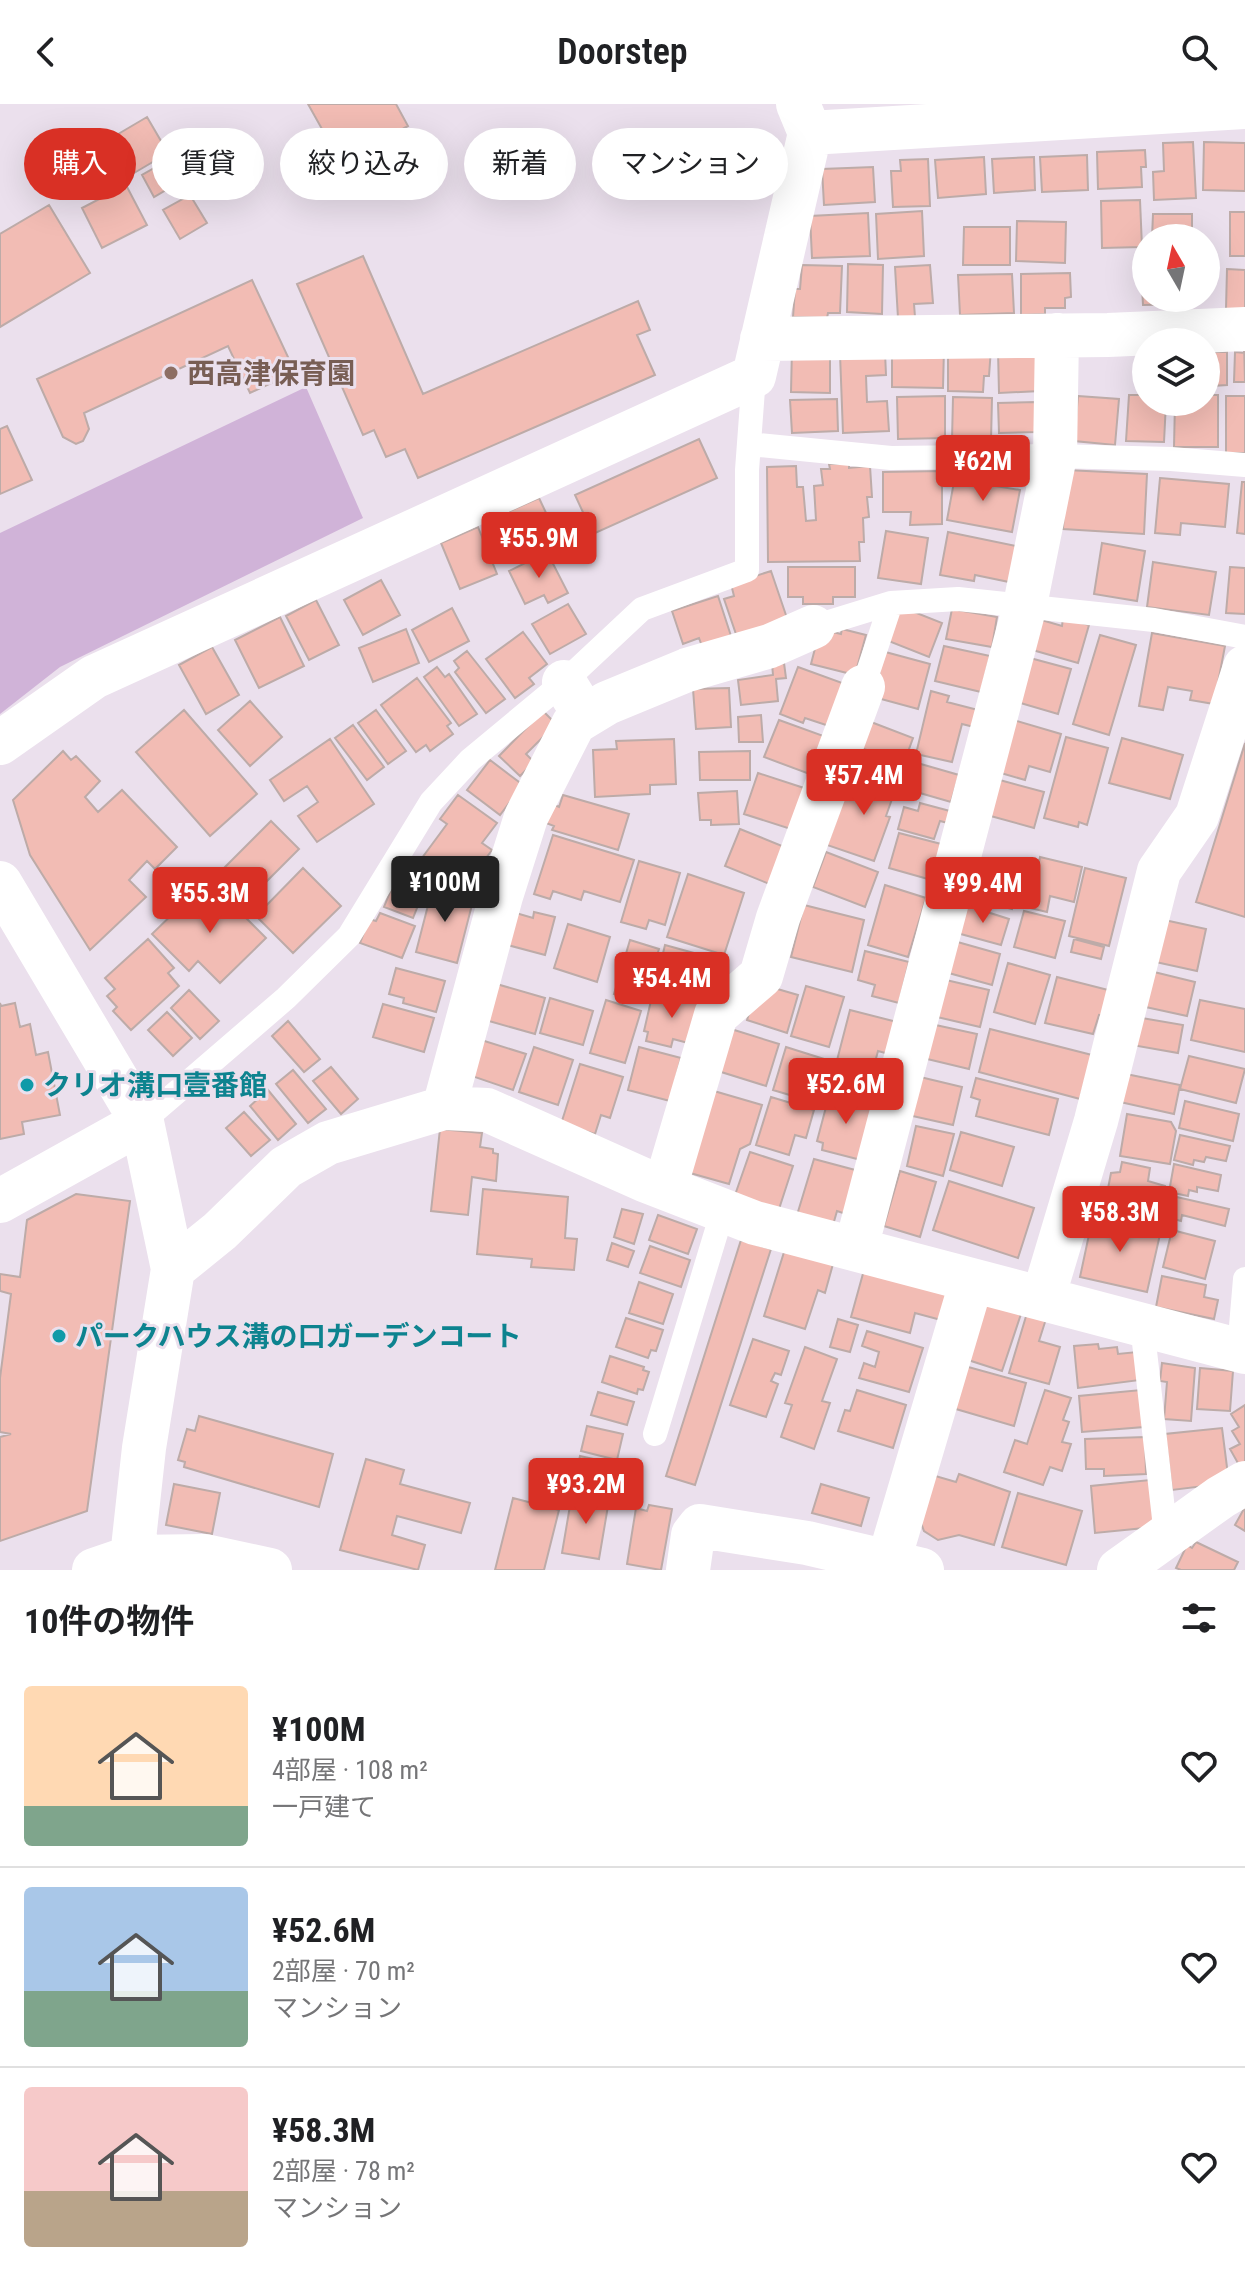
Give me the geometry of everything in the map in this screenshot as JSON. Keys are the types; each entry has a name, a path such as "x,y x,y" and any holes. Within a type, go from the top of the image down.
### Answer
{"street":[{"path":"758,358 804,118 1245,107"},
{"path":"0,743 94,677 413,529 758,358 1057,335 1245,329"},
{"path":"856,1248 1025,605 1055,456 1057,335"},
{"path":"444,1108 501,896 526,817 574,723 575,699 607,703 687,670 770,646 813,627"},
{"path":"1043,1298 1096,1121 1159,871 1197,816 1245,667"},
{"path":"665,1188 716,1015 761,976 778,918 863,687"},
{"path":"1,889 142,1122 173,1269 144,1448 118,1566 205,1556 270,1570"},
{"path":"173,1269 220,1231 286,1167 328,1143 444,1108 487,1110 665,1188 755,1223 1242,1351"},
{"path":"0,1201 142,1122"},
{"path":"688,1570 693,1535 700,1526 807,1543 899,1567 972,1280"},
{"path":"1119,1570 1245,1483"}],"lane":[{"path":"142,1122 286,998 349,936 431,802 470,760 575,699 642,609 747,570 749,444 758,358"},
{"path":"749,444 891,458 1055,456 1171,459 1245,465"},
{"path":"813,627 891,603 958,599 1154,620 1245,637"},
{"path":"863,687 891,603"},
{"path":"655,1434 723,1210"},
{"path":"1242,1351 1245,1279"},
{"path":"1142,1325 1166,1536"}],"shaded area":[{"path":"306,387 363,518 60,667 0,714 0,533"}],"building":[{"path":"308,104 396,104 408,126 404,128 321,128"},
{"path":"147,117 153,128 152,162 136,172 136,128 128,128"},
{"path":"1193,142 1196,198 1154,200 1153,172 1164,171 1163,143"},
{"path":"1204,142 1245,143 1245,191 1203,190"},
{"path":"1145,150 1146,167 1141,167 1142,187 1098,189 1097,152"},
{"path":"1087,155 1088,190 1042,192 1040,157"},
{"path":"984,157 986,194 938,198 935,160"},
{"path":"1034,157 1035,190 994,193 992,159"},
{"path":"928,159 930,206 893,207 891,171 901,171 900,160"},
{"path":"873,167 875,202 824,205 822,169"},
{"path":"152,169 152,193 142,175"},
{"path":"97,200 134,200 147,225 102,248 82,208"},
{"path":"181,200 193,200 207,223 180,239 163,210"},
{"path":"1140,200 1141,224 1132,224 1132,247 1102,248 1101,201"},
{"path":"49,205 90,273 0,327 0,234"},
{"path":"922,211 924,256 878,259 876,214"},
{"path":"1230,212 1245,212 1245,256 1230,256"},
{"path":"868,213 870,256 812,258 810,216"},
{"path":"1153,214 1192,214 1192,224 1153,224"},
{"path":"1017,221 1066,222 1065,263 1016,261"},
{"path":"964,227 1010,227 1010,265 963,265"},
{"path":"363,256 423,394 638,301 650,330 637,335 655,375 418,478 405,449 386,457 374,430 363,435 297,284"},
{"path":"848,264 883,265 882,314 847,312"},
{"path":"802,265 842,266 840,313 828,313 827,318 793,317 795,289 800,289"},
{"path":"930,265 933,303 914,304 915,317 898,318 895,267"},
{"path":"1227,269 1245,270 1245,310 1226,309"},
{"path":"1070,273 1071,297 1065,298 1065,308 1045,308 1045,314 1021,315 1021,274"},
{"path":"1012,274 1014,313 960,315 958,275"},
{"path":"252,280 295,372 250,393 228,346 84,413 89,429 83,441 76,444 63,437 37,379"},
{"path":"1244,342 1245,382 1234,382 1235,352 1244,353"},
{"path":"948,346 991,348 989,376 984,376 983,392 948,391"},
{"path":"892,347 944,348 943,388 892,387"},
{"path":"792,348 830,349 830,393 791,392"},
{"path":"998,351 1040,356 1040,391 999,393"},
{"path":"885,352 886,375 866,376 867,402 887,401 889,431 843,433 840,354"},
{"path":"1220,352 1227,352 1227,385 1220,385"},
{"path":"1129,395 1132,395 1132,416 1165,416 1164,442 1126,441"},
{"path":"945,396 945,438 898,439 897,397"},
{"path":"1078,396 1119,399 1115,445 1074,441"},
{"path":"1226,396 1245,396 1245,453 1226,453"},
{"path":"953,397 992,398 991,441 952,440"},
{"path":"837,399 838,431 792,433 790,400"},
{"path":"1037,402 1038,432 999,433 998,403"},
{"path":"1175,416 1218,416 1218,447 1174,447"},
{"path":"7,426 32,480 0,494 0,429"},
{"path":"699,439 717,478 593,534 575,495"},
{"path":"829,464 849,464 849,468 870,466 872,497 867,497 869,517 863,518 864,542 859,542 860,561 768,562 767,467 796,466 797,487 803,487 806,521 816,520 814,486 823,485 821,469 830,469"},
{"path":"1066,470 1147,474 1144,534 1063,529"},
{"path":"942,471 942,524 910,525 911,512 883,512 883,472"},
{"path":"956,471 997,479 995,486 1020,490 1012,532 947,520"},
{"path":"1160,478 1229,484 1225,527 1181,523 1180,535 1155,533"},
{"path":"1242,482 1245,482 1245,534 1237,533"},
{"path":"539,498 556,534 515,553 498,516"},
{"path":"478,527 497,574 460,589 441,543"},
{"path":"886,531 928,538 921,584 878,578"},
{"path":"948,532 1016,546 1009,582 975,575 974,581 940,575"},
{"path":"1102,543 1145,551 1137,601 1094,594"},
{"path":"547,552 568,593 548,603 544,595 525,604 509,571"},
{"path":"1153,562 1216,572 1209,615 1147,607"},
{"path":"788,567 855,567 855,597 833,597 833,604 803,604 803,597 788,597"},
{"path":"1230,567 1245,568 1245,614 1226,613"},
{"path":"771,571 789,624 738,640 724,599 734,596 731,584"},
{"path":"381,580 400,615 363,635 344,600"},
{"path":"718,596 732,639 703,649 699,638 683,644 672,611"},
{"path":"316,600 339,645 309,660 286,616"},
{"path":"568,604 586,634 550,654 532,624"},
{"path":"899,606 942,623 929,657 886,640"},
{"path":"452,608 469,641 429,662 412,630"},
{"path":"952,609 997,617 992,647 946,639"},
{"path":"280,617 304,666 259,688 235,640"},
{"path":"1063,618 1089,625 1078,663 1029,649 1038,619 1062,626"},
{"path":"406,629 419,663 373,682 359,648"},
{"path":"820,629 841,634 842,629 866,635 855,675 811,664"},
{"path":"523,632 547,664 529,678 534,684 515,698 486,659"},
{"path":"1152,633 1225,646 1214,704 1190,700 1192,691 1168,687 1163,710 1139,706"},
{"path":"1100,635 1136,645 1109,735 1073,724"},
{"path":"944,646 990,656 981,692 935,681"},
{"path":"212,647 239,695 206,714 179,665"},
{"path":"878,650 930,664 918,709 881,699"},
{"path":"467,651 505,699 486,713 455,672 459,668 454,661"},
{"path":"1030,658 1071,669 1058,714 1017,702"},
{"path":"784,663 786,678 776,679 778,701 741,705 738,680 773,675 772,664"},
{"path":"437,667 445,677 449,674 477,714 459,726 424,677"},
{"path":"798,667 845,684 829,726 805,718 803,723 780,714"},
{"path":"417,678 451,723 447,726 453,734 430,751 426,745 416,752 381,705"},
{"path":"729,688 731,727 696,729 693,689"},
{"path":"931,691 949,696 947,702 978,710 974,727 962,724 952,762 916,754"},
{"path":"250,701 282,737 250,766 218,730"},
{"path":"184,710 257,794 210,836 136,752"},
{"path":"376,710 406,751 388,764 358,723"},
{"path":"543,711 556,724 526,754 534,762 520,776 499,756"},
{"path":"761,715 763,742 739,742 738,717"},
{"path":"1010,719 1061,734 1050,772 1029,766 1025,780 994,771"},
{"path":"779,720 829,738 815,776 764,757"},
{"path":"871,722 913,738 901,771 873,760 875,753 861,748"},
{"path":"353,725 384,767 367,780 335,738"},
{"path":"1066,737 1108,748 1087,825 1079,822 1078,827 1044,818"},
{"path":"1122,738 1183,755 1170,799 1109,783"},
{"path":"330,739 374,804 317,842 298,816 318,802 307,786 284,801 270,780"},
{"path":"674,739 676,784 650,785 650,794 595,797 593,750 617,749 616,741"},
{"path":"1245,743 1245,917 1196,902"},
{"path":"63,751 71,760 76,756 100,781 85,797 98,812 122,790 177,847 155,869 147,861 129,880 146,897 90,950 30,855 13,800"},
{"path":"750,751 750,780 700,780 699,752"},
{"path":"490,760 523,785 500,815 467,790"},
{"path":"914,762 959,775 951,802 906,789"},
{"path":"864,770 898,782 886,816 890,817 874,861 827,845 844,798 849,800 854,784 859,786"},
{"path":"758,773 807,789 794,830 744,814"},
{"path":"996,779 1044,792 1034,828 987,815"},
{"path":"737,791 739,824 711,825 711,820 700,820 698,793"},
{"path":"458,795 497,823 482,843 492,850 468,882 445,865 437,875 419,862 447,824 440,819"},
{"path":"563,795 629,814 618,850 552,830 554,826 546,823 552,804 559,807"},
{"path":"920,803 950,811 948,823 940,821 934,839 898,829 904,807 918,811"},
{"path":"271,821 299,849 247,901 219,873"},
{"path":"740,829 787,848 772,885 725,866"},
{"path":"899,833 945,845 935,881 889,868"},
{"path":"553,835 634,860 620,902 584,891 581,900 553,891 550,899 534,894"},
{"path":"826,852 878,872 865,907 813,887"},
{"path":"1040,857 1082,867 1074,902 1050,896 1047,912 1022,906 1027,888 1034,889"},
{"path":"639,861 680,873 665,925 649,920 646,929 621,922"},
{"path":"303,868 341,906 293,953 256,916"},
{"path":"1085,868 1126,878 1109,946 1069,936"},
{"path":"973,870 1019,882 1012,909 966,897"},
{"path":"688,874 744,893 724,955 667,937"},
{"path":"405,875 427,883 413,918 384,907 392,887 399,890"},
{"path":"885,885 926,898 908,957 868,945"},
{"path":"433,886 474,897 457,963 416,952"},
{"path":"215,887 266,938 220,983 198,961 189,971 152,934 187,900 195,907"},
{"path":"804,905 864,920 852,972 791,957"},
{"path":"965,905 1009,919 1001,945 957,933"},
{"path":"509,911 533,918 534,912 555,917 545,955 500,943"},
{"path":"1024,911 1065,921 1055,958 1014,947"},
{"path":"380,913 415,926 402,958 360,943 369,919 376,921"},
{"path":"1160,919 1206,929 1197,971 1151,961"},
{"path":"568,924 610,937 597,982 554,968"},
{"path":"148,939 174,968 168,973 179,986 131,1030 113,1011 117,1007 107,996 115,989 105,978"},
{"path":"1074,939 1104,947 1101,959 1071,952"},
{"path":"630,940 659,949 642,1002 614,994"},
{"path":"954,941 1000,954 992,985 945,972"},
{"path":"665,945 723,961 717,985 695,979 692,992 656,982"},
{"path":"865,951 909,962 899,1003 872,996 875,985 858,980"},
{"path":"1008,963 1050,975 1035,1024 994,1012"},
{"path":"396,968 445,981 436,1012 403,1003 404,998 389,994"},
{"path":"1150,971 1195,982 1187,1016 1141,1006"},
{"path":"1057,977 1116,992 1110,1017 1099,1015 1093,1034 1045,1023"},
{"path":"946,980 989,990 980,1027 937,1017"},
{"path":"493,983 545,998 535,1034 482,1019"},
{"path":"806,986 844,997 829,1047 791,1036"},
{"path":"774,988 798,995 787,1033 747,1020 753,1001"},
{"path":"189,990 219,1021 200,1039 171,1008"},
{"path":"653,992 702,1004 692,1044 673,1039 671,1047 646,1041 648,1032 644,1031"},
{"path":"550,998 593,1011 583,1045 540,1033"},
{"path":"606,1000 641,1011 625,1063 590,1053"},
{"path":"1200,1000 1245,1009 1245,1052 1191,1040"},
{"name":"クリオ溝口壹番館","path":"0,1003 1,1006 15,1003 20,1027 30,1024 36,1055 48,1052 60,1115 22,1122 24,1134 0,1139"},
{"path":"383,1004 434,1018 424,1052 373,1037"},
{"path":"850,1010 897,1022 889,1054 878,1051 871,1077 835,1068"},
{"path":"167,1012 192,1038 173,1056 148,1030"},
{"path":"1136,1017 1183,1025 1178,1053 1132,1045"},
{"path":"288,1021 320,1059 304,1072 272,1036"},
{"path":"931,1024 977,1034 969,1069 923,1058"},
{"path":"731,1029 779,1044 766,1086 718,1071"},
{"path":"990,1029 1092,1055 1080,1099 979,1072"},
{"path":"478,1039 526,1054 513,1090 466,1074"},
{"path":"534,1047 573,1060 558,1105 519,1092"},
{"path":"639,1047 681,1058 670,1101 628,1090"},
{"path":"786,1047 824,1059 816,1087 807,1085 803,1099 773,1090"},
{"path":"1189,1056 1245,1069 1236,1103 1180,1089"},
{"path":"580,1064 623,1077 610,1118 601,1115 595,1134 561,1124"},
{"path":"331,1067 358,1099 341,1114 313,1081"},
{"path":"293,1070 326,1109 308,1123 276,1084"},
{"path":"1126,1074 1180,1085 1174,1114 1120,1102"},
{"path":"916,1076 962,1087 953,1125 908,1115"},
{"path":"976,1078 1058,1099 1049,1135 976,1116 980,1100 971,1097"},
{"path":"268,1090 296,1124 278,1140 250,1106"},
{"path":"714,1091 762,1105 750,1144 740,1149 729,1184 690,1173"},
{"path":"830,1092 876,1104 861,1160 822,1150 823,1143 817,1141"},
{"path":"771,1097 814,1110 806,1138 795,1135 789,1155 756,1145"},
{"path":"1185,1101 1239,1114 1233,1141 1179,1128"},
{"path":"244,1112 270,1140 251,1156 226,1128"},
{"path":"1127,1114 1171,1122 1176,1131 1170,1164 1120,1156"},
{"path":"916,1126 954,1134 943,1176 907,1166"},
{"path":"440,1129 482,1133 480,1147 493,1149 493,1153 498,1154 496,1181 472,1177 468,1215 431,1211"},
{"path":"961,1132 1014,1147 1002,1186 950,1170"},
{"path":"1180,1135 1230,1146 1226,1161 1206,1157 1204,1162 1194,1160 1193,1165 1174,1160"},
{"path":"750,1152 793,1166 779,1209 735,1195"},
{"path":"814,1159 859,1171 846,1214 837,1211 833,1225 797,1215"},
{"path":"1122,1162 1150,1168 1148,1181 1165,1186 1159,1216 1105,1204 1111,1173 1120,1172"},
{"path":"1174,1164 1221,1175 1218,1191 1197,1187 1197,1192 1189,1190 1188,1196 1169,1192"},
{"path":"900,1171 936,1182 920,1237 884,1226"},
{"path":"949,1181 1034,1208 1018,1258 933,1230"},
{"path":"483,1189 568,1197 565,1238 577,1239 574,1270 531,1267 532,1259 477,1254"},
{"name":"パークハウス溝の口ガーデンコート","path":"76,1194 130,1201 87,1511 0,1541 0,1437 11,1434 0,1432 0,1378 11,1294 0,1291 0,1274 20,1277 27,1220"},
{"path":"1168,1195 1229,1209 1225,1226 1182,1215 1181,1221 1163,1216"},
{"path":"622,1209 643,1214 634,1244 614,1237"},
{"path":"658,1215 697,1229 688,1254 649,1240"},
{"path":"1093,1216 1161,1230 1147,1292 1080,1277"},
{"path":"1172,1230 1215,1241 1205,1279 1163,1267"},
{"path":"741,1240 771,1249 695,1485 666,1476"},
{"path":"612,1243 634,1251 628,1267 607,1260"},
{"path":"650,1246 690,1260 681,1287 640,1273"},
{"path":"785,1249 833,1264 825,1293 818,1290 805,1329 764,1316"},
{"path":"864,1270 949,1293 941,1320 915,1313 910,1333 851,1317"},
{"path":"1162,1276 1206,1285 1204,1297 1218,1300 1214,1319 1156,1307"},
{"path":"639,1282 673,1294 663,1324 629,1313"},
{"path":"984,1299 1022,1311 1002,1371 965,1359"},
{"path":"1027,1313 1046,1319 1039,1341 1060,1347 1049,1384 1009,1373"},
{"path":"626,1318 663,1330 656,1351 651,1350 648,1358 616,1347"},
{"path":"838,1319 858,1325 850,1352 830,1347"},
{"path":"867,1331 923,1348 909,1392 859,1378 864,1363 875,1367 879,1352 862,1346"},
{"path":"753,1339 789,1351 781,1375 775,1373 771,1381 778,1384 766,1417 730,1405"},
{"path":"1098,1344 1099,1349 1117,1347 1118,1354 1137,1352 1140,1380 1078,1388 1074,1346"},
{"path":"805,1347 837,1359 822,1401 830,1403 814,1449 781,1437 792,1405 785,1403"},
{"path":"610,1356 644,1367 643,1370 649,1372 643,1390 638,1389 637,1394 602,1382"},
{"path":"1162,1363 1195,1368 1191,1421 1164,1419 1167,1382 1160,1381"},
{"path":"961,1365 1026,1383 1014,1426 949,1407"},
{"path":"1200,1368 1233,1371 1230,1411 1197,1409"},
{"path":"857,1390 906,1405 893,1448 838,1431 845,1410 850,1411"},
{"path":"1045,1390 1071,1398 1063,1420 1069,1422 1062,1442 1071,1444 1062,1471 1050,1467 1043,1485 1004,1472 1015,1440 1027,1444"},
{"path":"1141,1390 1144,1427 1082,1432 1079,1396"},
{"path":"598,1392 634,1402 627,1425 591,1415"},
{"path":"1245,1405 1245,1462 1239,1465 1230,1449 1240,1444 1232,1431 1239,1427 1231,1414"},
{"path":"199,1416 333,1454 319,1507 184,1467 185,1462 178,1460 187,1429 195,1431"},
{"path":"587,1426 623,1434 617,1460 581,1451"},
{"path":"1222,1428 1229,1483 1172,1490 1165,1434"},
{"path":"1145,1437 1146,1474 1104,1476 1104,1469 1086,1469 1085,1439"},
{"path":"580,1456 616,1464 610,1492 574,1484"},
{"path":"366,1459 404,1470 400,1484 470,1503 461,1533 397,1516 392,1535 425,1545 418,1570 340,1550"},
{"path":"959,1474 1010,1492 994,1545 959,1535 938,1540 924,1531 921,1523 932,1475 956,1482"},
{"path":"1150,1480 1154,1527 1095,1533 1091,1486"},
{"path":"174,1484 220,1493 212,1534 166,1525"},
{"path":"821,1484 869,1498 861,1526 812,1513"},
{"path":"1018,1493 1082,1511 1066,1565 1002,1547"},
{"path":"572,1494 609,1500 599,1559 562,1553"},
{"path":"513,1498 559,1510 544,1570 495,1570"},
{"path":"649,1505 672,1509 661,1570 627,1564 636,1508 647,1511"},
{"path":"1245,1507 1245,1531 1235,1525"},
{"path":"1196,1542 1238,1562 1234,1570 1176,1568 1187,1545 1192,1548"}],"place":[{"name":"西高津保育園","path":"171,373"},
{"name":"クリオ溝口壹番館","path":"27,1085"},
{"name":"パークハウス溝の口ガーデンコート","path":"59,1336"}]}
